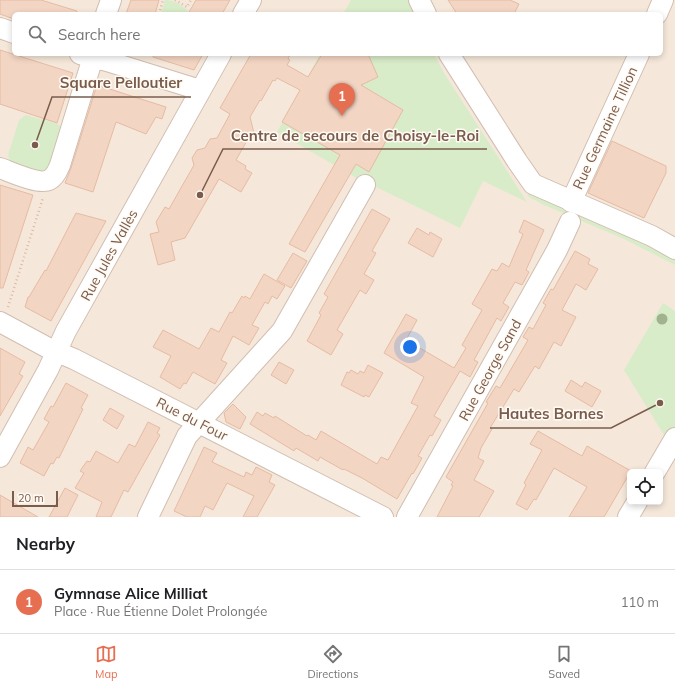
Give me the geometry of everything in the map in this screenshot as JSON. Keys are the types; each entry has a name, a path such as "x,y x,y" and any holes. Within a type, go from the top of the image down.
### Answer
{"street":[{"path":"107,12 111,0"},
{"path":"244,12 251,0"},
{"path":"419,0 425,12"},
{"path":"657,12 663,0"},
{"path":"0,28 12,32"},
{"path":"0,168 41,181 48,180 56,173 60,165 89,56"},
{"path":"92,56 200,90"},
{"name":"Rue Jules Vallès","path":"0,457 57,352 66,331 220,56"},
{"path":"450,56 533,184 570,202 652,236 675,249"},
{"name":"Rue Germaine Tillion","path":"570,202 638,56"},
{"path":"148,517 187,436 197,422 282,331 365,185"},
{"name":"Rue George Sand","path":"407,517 557,250 570,222"},
{"name":"Rue du Four","path":"1,322 57,352 74,359 384,517"},
{"path":"657,469 675,438"},
{"path":"628,517 635,505"}],"path":[{"path":"160,12 163,0"},
{"path":"175,0 191,8"},
{"path":"187,7 191,0"},
{"path":"1,322 48,180"}],"shaded area":[{"path":"0,0 675,0 675,517 0,517"}],"green space":[{"path":"165,0 178,3 189,12 162,12"},
{"path":"351,0 409,0 415,12 344,12"},
{"path":"319,56 435,56 444,73 527,202 483,181 460,228 376,187 361,178 360,180 277,132"},
{"path":"450,73 526,187 675,256 675,265 624,239 544,205 529,197"},
{"path":"26,115 58,124 61,127 62,134 47,170 37,172 10,161 8,155 19,120"},
{"path":"663,303 675,311 675,453 624,370"}],"building":[{"path":"0,0 41,0 77,11 12,12 12,18 0,14"},
{"path":"131,0 159,0 156,12 127,12"},
{"path":"196,0 230,0 223,12 189,12"},
{"path":"448,0 510,0 519,4 515,12 456,12"},
{"path":"0,50 12,54 12,56 19,56 73,73 57,123 0,104"},
{"path":"153,56 202,56 194,70"},
{"path":"250,56 289,56 288,59 290,60 287,65 308,77 321,56 369,56 378,77 361,85 403,110 369,172 356,164 305,252 289,244 340,155 282,122 300,90 277,78 275,81 273,80 250,117 255,137 248,139 236,160 246,166 245,169 252,173 241,192 219,179 185,238 171,242 175,260 158,265 150,234 159,232 156,222 165,207 169,209 194,165 192,158 197,150 205,148 210,139 217,138 230,114 220,108"},
{"path":"97,85 166,107 162,119 156,117 146,134 116,122 93,192 65,183"},
{"path":"612,141 666,166 666,173 644,218 588,193"},
{"path":"0,185 33,195 3,288 0,288"},
{"path":"372,209 390,219 372,251 376,253 364,274 374,280 366,294 360,290 337,330 343,334 331,355 307,341 321,315 319,313 328,297 324,294"},
{"path":"76,213 106,221 51,321 25,307 28,297 45,270 46,271"},
{"path":"524,220 544,230 526,270 529,272 522,285 515,282 503,303 509,307 501,321 497,318 474,360 478,362 470,377 460,371 434,416 441,420 418,456 422,458 397,499 362,478 344,469 343,470 320,457 318,461 296,448 294,451 250,424 257,412 263,416 265,413 274,418 275,416 316,440 321,431 377,464 381,457 388,460 418,406 411,403 424,377 384,353 406,314 417,320 406,340 454,368 466,348 462,345 482,310 472,304 492,269 497,271 502,263 509,267 523,234 519,232"},
{"path":"417,228 429,235 430,232 442,239 433,257 408,243"},
{"path":"575,251 590,259 588,264 598,269 586,290 576,284 562,310 576,317 561,346 554,342 539,369 535,366 519,392 514,389 490,428 492,429 481,448 478,458 484,461 474,480 494,491 479,517 437,517 453,486 451,485 453,482 446,477 488,403 486,402 496,386 500,388 528,340 523,337 529,327 533,329 546,305 543,303 551,289 553,290"},
{"path":"293,253 307,261 291,288 277,280"},
{"path":"264,274 285,286 277,299 272,296 268,304 265,302 252,325 259,328 249,345 233,336 221,360 227,363 215,384 193,372 186,384 184,383 180,389 160,377 171,356 153,347 163,330 199,349 211,328 219,332 230,312 232,313 242,296 250,299"},
{"path":"0,348 25,362 19,374 23,376 0,416"},
{"path":"279,362 294,370 286,384 271,375"},
{"path":"368,365 383,373 369,397 365,395 364,397 341,385 347,372 349,373 351,370 358,374 360,371 364,373"},
{"path":"571,380 582,387 585,382 601,391 592,407 565,391"},
{"path":"66,383 88,395 81,408 83,409 59,458 57,457 53,464 51,463 44,476 20,463 28,447 33,450 49,422 44,419 51,406 53,407"},
{"path":"233,404 246,417 240,429 226,422 224,413"},
{"path":"110,408 124,416 117,429 103,420"},
{"path":"148,422 160,428 157,433 160,435 128,492 124,490 111,517 96,517 102,502 75,488 84,473 80,471 87,461 90,462 96,451 118,463 129,444 135,447"},
{"path":"538,431 582,456 587,446 627,469 627,478 604,517 569,517 587,487 554,468 536,500 534,499 527,510 516,504 526,485 524,483 542,450 530,444"},
{"path":"204,447 217,453 212,462 244,477 246,472 252,475 256,467 272,475 269,482 275,485 257,517 243,517 254,496 227,483 213,510 205,506 200,517 187,517 174,511"},
{"path":"65,488 78,495 67,517 49,517"},
{"path":"0,495 38,517 0,517"}],"place":[{"name":"Gymnase Alice Milliat","path":"342,116"},
{"name":"Square Pelloutier","path":"35,145"},
{"name":"Centre de secours de Choisy-le-Roi","path":"200,195"},
{"name":"Hautes Bornes","path":"660,403"}]}
